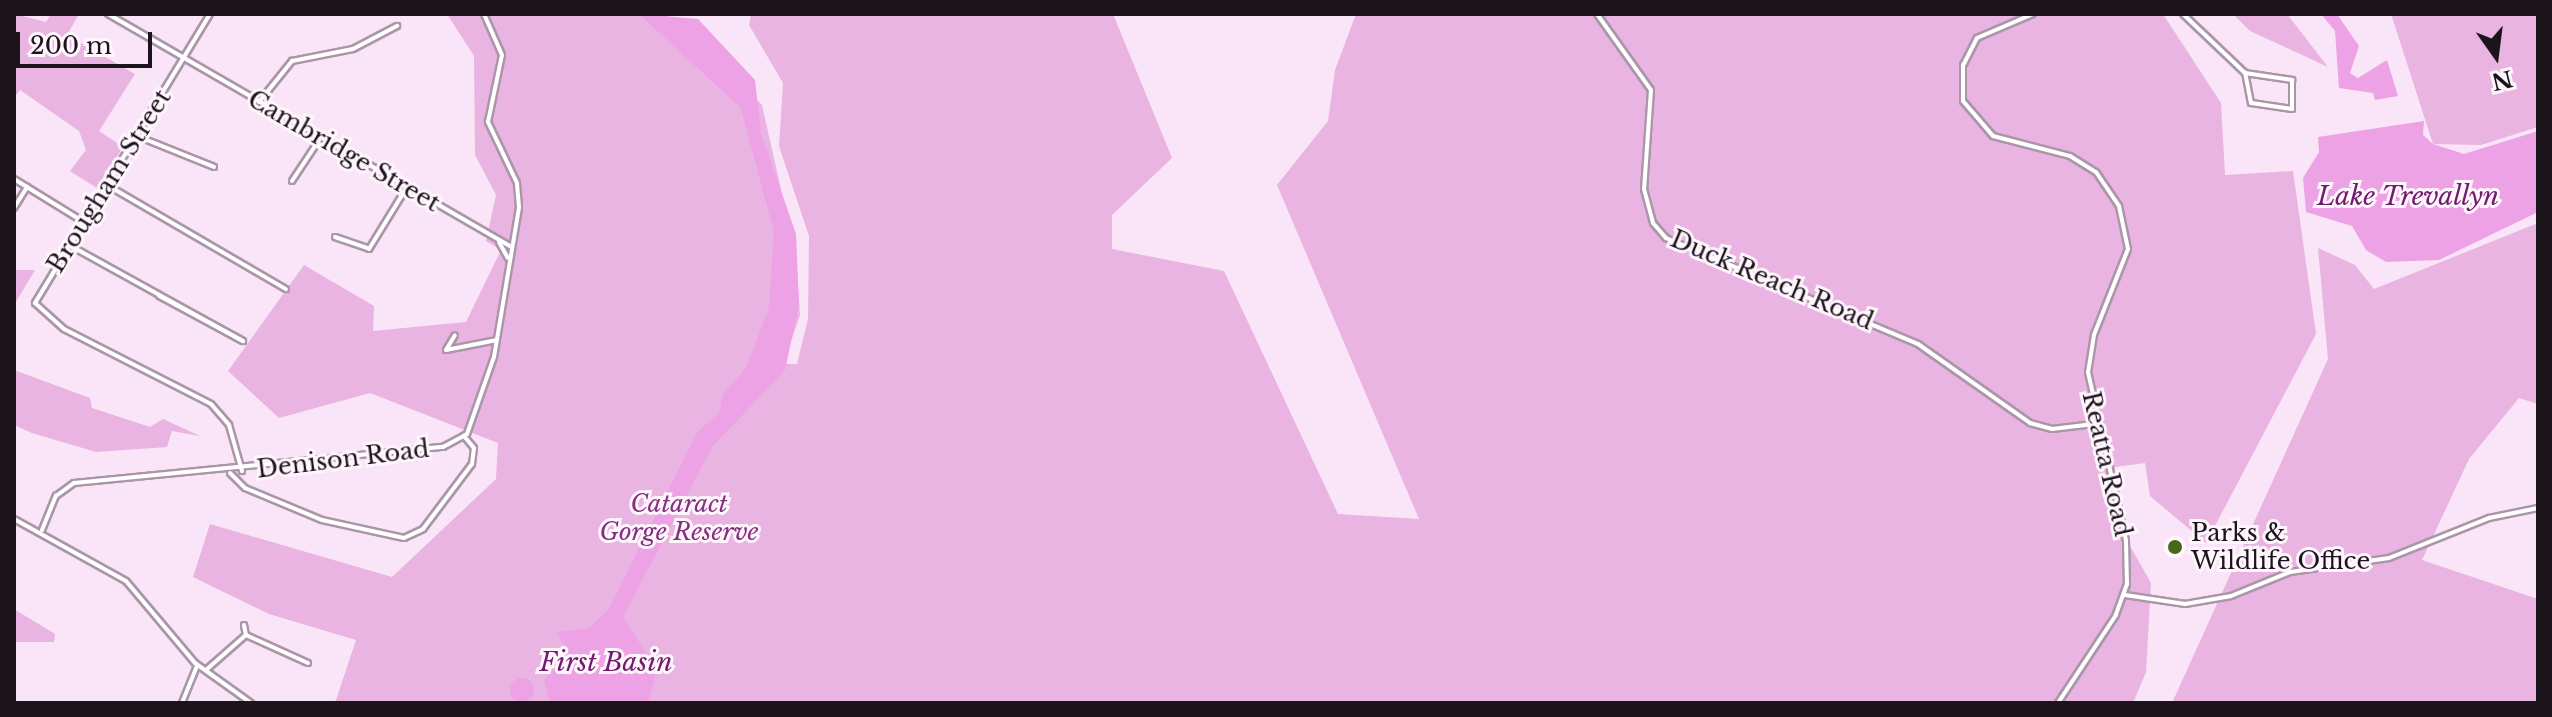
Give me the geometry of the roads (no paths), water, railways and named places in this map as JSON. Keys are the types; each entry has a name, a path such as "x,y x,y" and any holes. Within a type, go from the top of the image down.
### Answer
{"street":[{"name":"Cambridge Street","path":"108,14 510,246"},
{"name":"Brougham Street","path":"209,14 69,245 36,308 156,380 211,404 229,425 242,471"},
{"path":"230,473 245,488 322,520 404,538 423,529 475,454 464,436 497,340 519,192 488,122 503,60 484,14"},
{"name":"Duck Reach Road","path":"1597,14 1651,90 1644,189 1653,223 1666,238 1918,344 2030,423 2052,429 2095,424"},
{"name":"Reatta Road","path":"2033,14 1977,38 1965,56 1961,89 1986,132 2078,160 2119,206 2128,249 2090,353 2095,424 2126,541 2124,595 2058,703"},
{"path":"2183,14 2245,73 2251,103 2292,109 2297,90 2287,76 2245,73"},
{"path":"259,102 292,61 348,50 397,26"},
{"path":"137,136 214,167"},
{"path":"292,181 321,137"},
{"path":"14,179 84,222"},
{"path":"107,185 286,289"},
{"path":"14,208 27,187"},
{"path":"335,237 369,249 407,187"},
{"name":"Cambridge Street","path":"497,240 509,261"},
{"path":"69,245 238,344 243,341 167,297 159,296"},
{"path":"455,335 446,350 497,340"},
{"name":"Denison Road","path":"42,530 70,484 230,473 443,447 464,436"},
{"path":"2124,595 2185,604 2231,596 2290,572 2389,558 2489,518 2538,508"},
{"path":"14,519 42,530 126,581 197,666 251,703"},
{"path":"244,625 246,635"},
{"path":"206,670 246,635"},
{"path":"246,635 308,655 308,663"},
{"path":"182,703 197,666"}],"water":[{"name":"First Basin","path":"639,14 698,19 755,80 761,133 796,234 799,305 785,370 712,447 623,617 657,670 648,703 550,703 544,680 568,653 557,632 589,628 608,610 698,431 719,414 723,394 746,368 769,308 774,232 741,108"},
{"path":"2321,14 2337,14 2359,46 2350,73 2358,78 2387,60 2398,96 2375,100 2373,93 2339,88 2335,31"},
{"name":"Lake Trevallyn","path":"2424,121 2423,135 2433,144 2464,154 2538,131 2538,212 2439,260 2386,262 2366,250 2352,226 2306,212 2303,178 2319,152 2318,137"},
{"path":"522,678 531,681 534,690 531,699 522,702 513,699 510,690 513,681"}],"place":[{"name":"Parks & Wildlife Office","path":"2175,547"}],"park label":[{"name":"Cataract Gorge Reserve","path":"679,518"}]}
